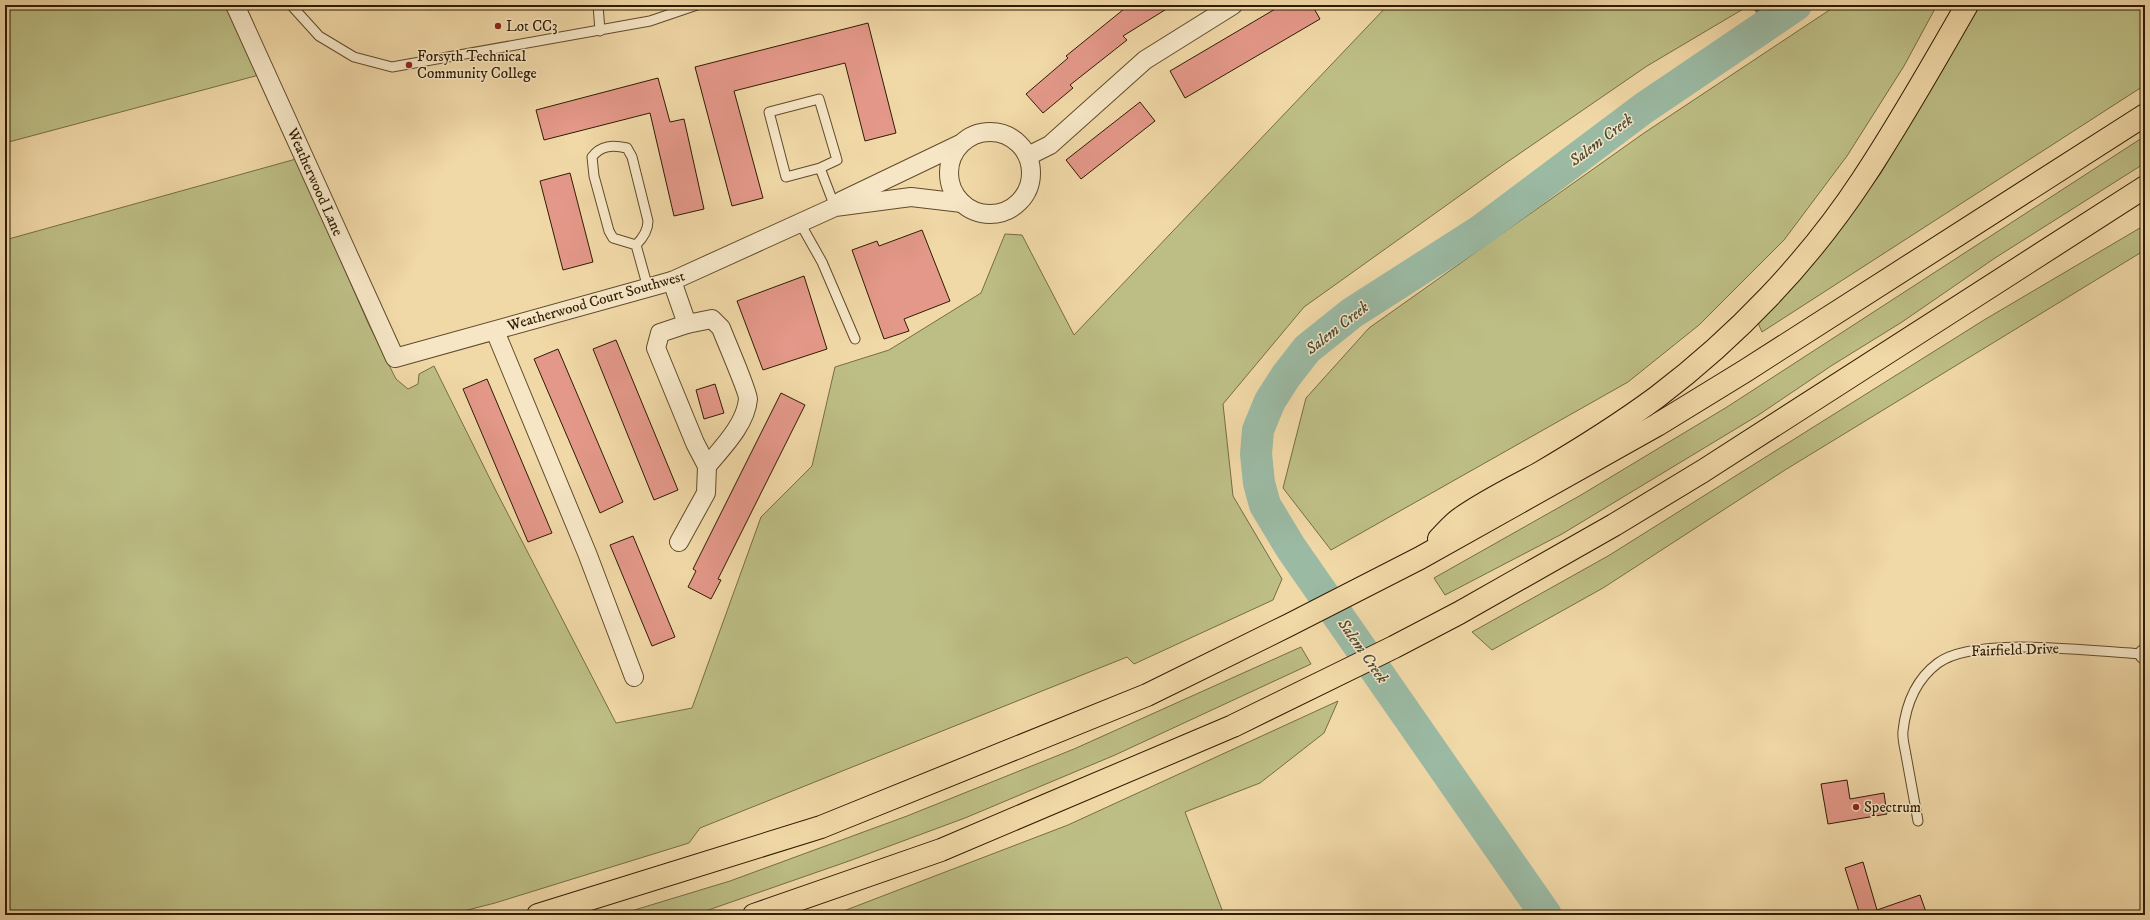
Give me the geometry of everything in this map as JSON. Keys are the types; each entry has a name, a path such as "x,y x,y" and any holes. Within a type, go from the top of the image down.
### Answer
{"highway":[{"path":"1420,558 1460,518 1593,441 1658,396 1696,366 1744,321 1790,273 1862,181 1901,120 1967,5"},
{"path":"538,915 821,826 1147,695 1288,625 1420,558 1602,457 1739,376 2145,115"},
{"path":"754,915 941,850 1233,726 1324,682 1458,613 1614,525 1703,471 2142,191"}],"street":[{"name":"Weatherwood Lane","path":"235,5 395,358"},
{"path":"1028,156 1050,145 1145,60 1233,5"},
{"name":"Weatherwood Court Southwest","path":"835,207 844,198 960,144 971,136 984,132 997,132 1010,136 1021,144 1028,156 1032,169 1031,184 1025,196 1014,206 1002,213 988,214 974,211 962,203 954,193 949,180 949,167 953,155 960,144"},
{"name":"Weatherwood Court Southwest","path":"395,358 672,282 835,207 911,197 962,203"},
{"path":"672,282 687,324"},
{"path":"679,542 706,493 707,466 695,443 656,348 660,333 687,324 712,319 721,328 748,398 744,415 726,444 707,466"},
{"path":"495,331 587,553 634,677"}],"lane":[{"path":"291,5 319,36 354,57 392,67 650,21 697,5"},
{"path":"598,5 600,31"},
{"path":"819,99 837,160 820,168 786,177 768,112 819,99"},
{"path":"606,147 627,148 632,157 648,221 648,228 642,240 636,245 613,238 609,231 594,176 592,157 597,151 606,147"},
{"path":"820,168 835,207"},
{"path":"800,223 822,262 855,339"},
{"path":"636,245 648,288"},
{"name":"Fairfield Drive","path":"1918,821 1903,733 1908,703 1920,680 1938,663 1958,653 2015,648 2096,649 2145,655"}],"green space":[{"path":"5,5 227,5 259,75 5,143"},
{"path":"1388,5 1750,5 1647,66 1500,167 1304,307 1223,404 1233,496 1282,579 1273,600 1134,664 1127,657 700,828 689,843 495,903 448,915 5,915 5,240 296,159 369,325 396,379 408,389 418,384 419,374 434,366 495,489 616,723 692,708 761,517 812,466 835,367 889,350 981,293 1005,234 1022,235 1074,335"},
{"path":"1837,5 1937,5 1904,66 1847,156 1784,240 1699,325 1628,382 1331,550 1283,488 1306,398 1369,328 1644,133"},
{"path":"1978,5 2145,5 2145,85 1762,332 1758,323 1833,238 1881,173"},
{"path":"2145,136 2145,163 1995,258 1902,322 1831,366 1757,416 1562,534 1445,595 1434,578 1581,495 1727,407"},
{"path":"2145,225 2145,250 1785,470 1603,588 1492,650 1472,632 1608,556 1984,320"},
{"path":"1301,647 1311,664 1115,755 965,818 849,861 694,915 618,915 730,881 907,816 1074,749"},
{"path":"1338,701 1324,733 1260,783 1185,812 1224,915 1157,915 1155,910 1140,915 833,915 1068,825"}],"building":[{"path":"1129,5 1173,5 1123,36 1127,40 1070,85 1073,88 1043,113 1026,94 1068,58 1066,56"},
{"path":"1282,5 1312,5 1320,19 1185,98 1170,71"},
{"path":"868,23 896,133 865,141 845,63 734,91 763,198 732,206 695,67"},
{"path":"658,78 670,122 684,119 704,209 674,216 650,113 544,140 536,110"},
{"path":"1140,102 1155,121 1081,179 1066,160"},
{"path":"570,173 593,262 563,270 540,181"},
{"path":"922,230 950,301 904,319 909,331 884,339 852,250 877,241 879,246"},
{"path":"804,276 827,349 763,370 737,301"},
{"path":"616,340 678,490 654,500 593,349"},
{"path":"558,349 623,502 600,513 534,359"},
{"path":"487,379 552,533 528,542 463,389"},
{"path":"715,384 724,413 704,419 696,390"},
{"path":"781,393 805,405 718,579 721,580 711,599 688,587 696,571 693,569"},
{"path":"633,536 675,637 652,646 610,545"},
{"name":"Spectrum","path":"1847,780 1850,799 1884,793 1887,814 1828,824 1821,784"},
{"path":"1863,862 1877,910 1920,895 1927,915 1870,915 1870,913 1860,915 1845,868"}],"waterway":[{"path":"1754,5 1768,25"},
{"name":"Salem Creek","path":"1546,915 1291,548 1265,505 1259,483 1256,454 1258,430 1270,401 1286,376 1307,349 1352,313 1480,231 1644,108 1796,5"}],"place":[{"name":"Lot CC3","path":"498,26"},
{"name":"Forsyth Technical Community College","path":"409,65"},
{"name":"Spectrum","path":"1856,807"}]}
